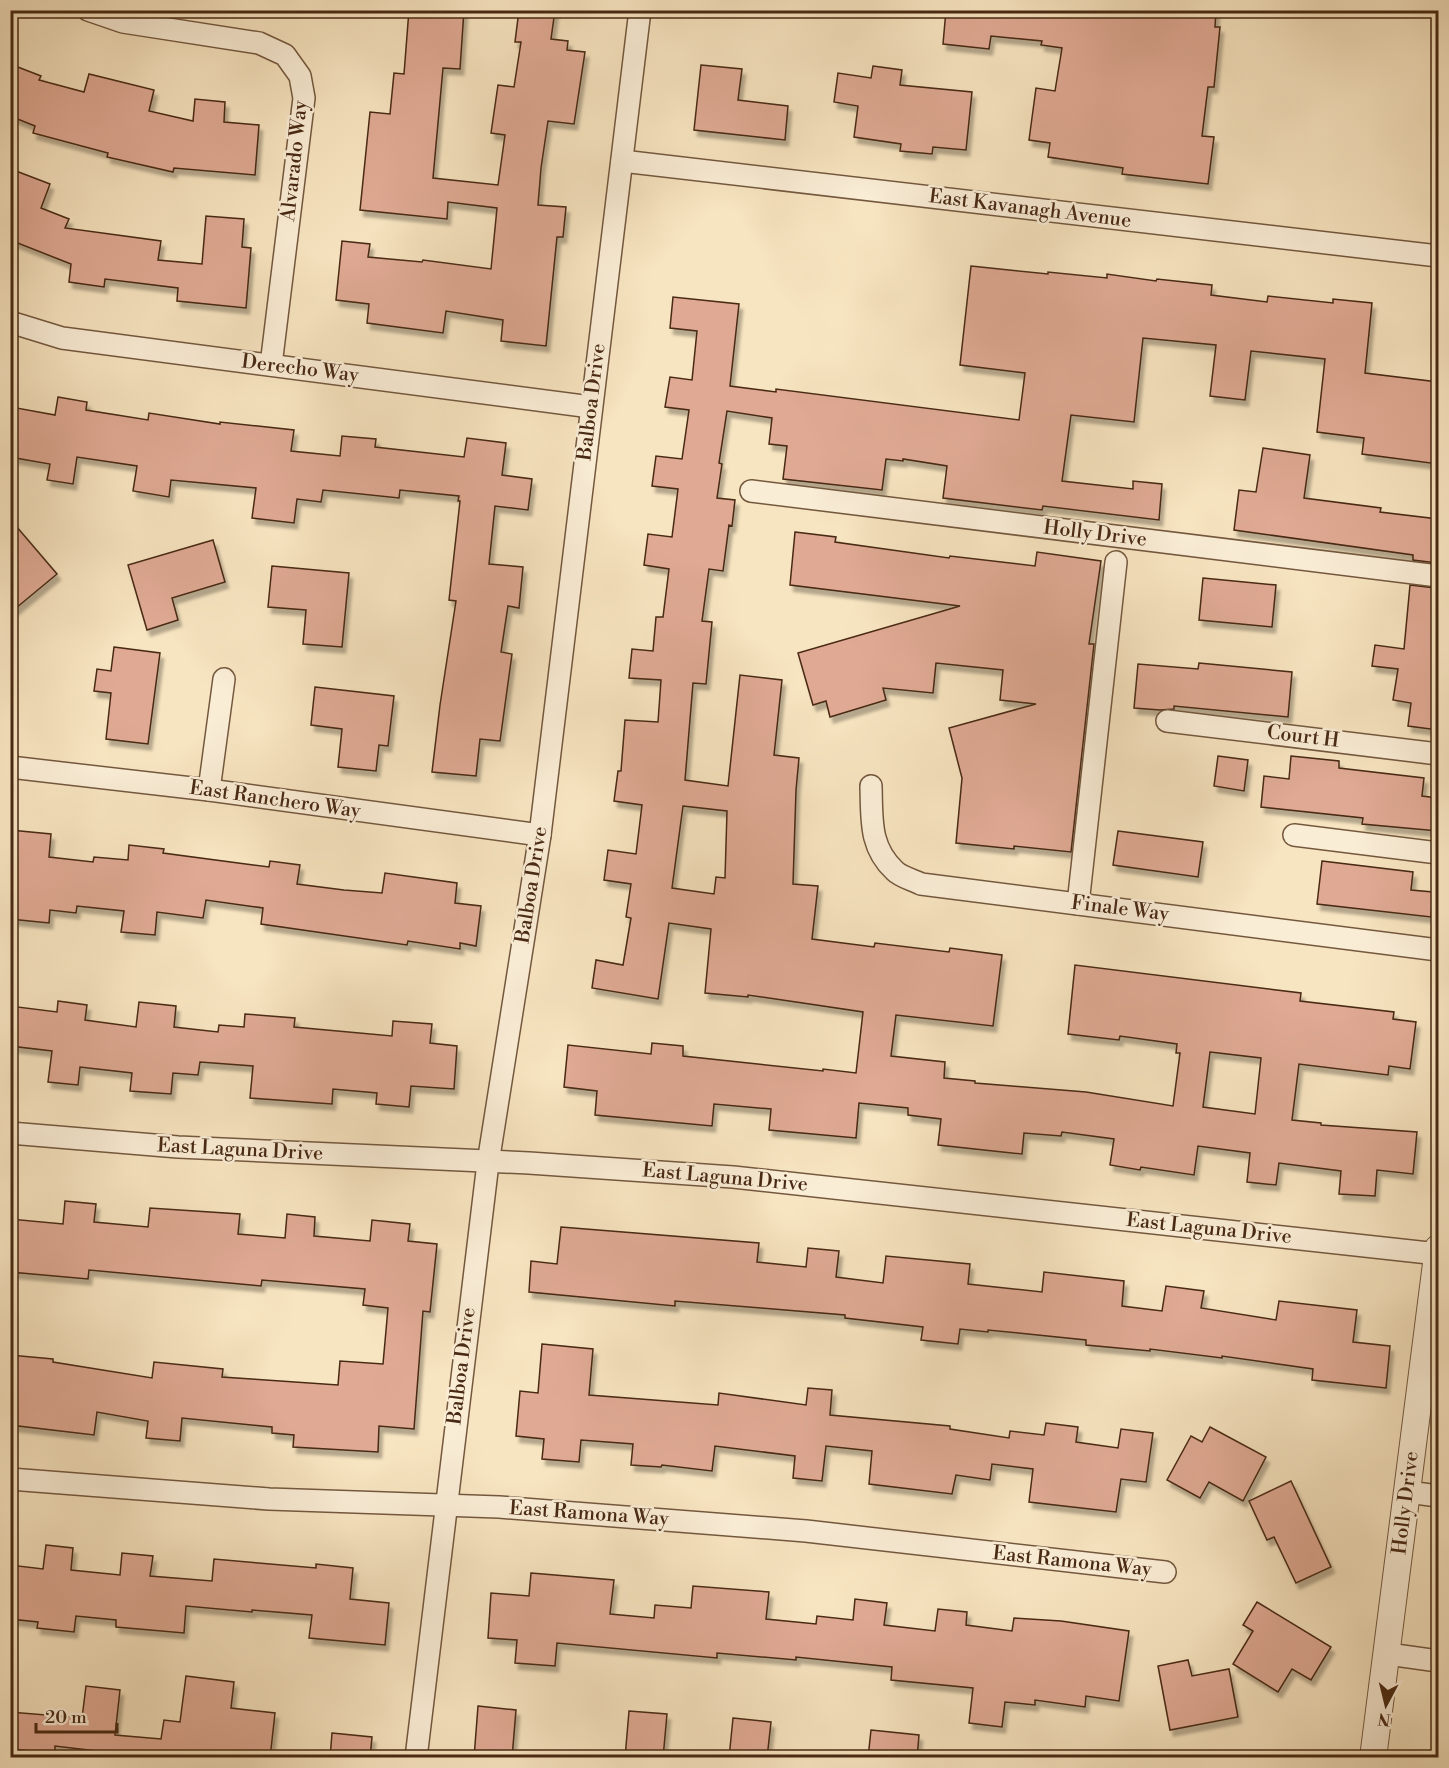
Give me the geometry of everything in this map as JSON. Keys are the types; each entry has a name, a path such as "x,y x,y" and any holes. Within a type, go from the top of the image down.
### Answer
{"street":[{"name":"Alvarado Way","path":"88,10 123,22 259,43 285,55 300,76 304,98 271,365"},
{"name":"Balboa Drive","path":"416,1758 488,1162 540,835 640,10"},
{"name":"East Kavanagh Avenue","path":"621,161 1438,256"},
{"name":"Derecho Way","path":"10,322 62,338 591,407"},
{"name":"Holly Drive","path":"751,491 1438,576"},
{"name":"Holly Drive","path":"1078,904 1116,562"},
{"path":"208,790 224,679"},
{"name":"Court H","path":"1167,721 1438,754"},
{"name":"East Ranchero Way","path":"10,767 208,790 540,835"},
{"name":"Finale Way","path":"871,786 872,819 877,850 896,872 921,884 1438,950"},
{"path":"1294,835 1438,853"},
{"name":"East Laguna Drive","path":"10,1132 178,1147 733,1177 1438,1254"},
{"name":"Holly Drive","path":"1373,1758 1438,1248"},
{"name":"East Ramona Way","path":"10,1479 269,1499 499,1507 806,1531 1165,1572"},
{"path":"1408,1492 1438,1496"},
{"path":"1388,1654 1438,1661"}],"building":[{"path":"409,10 464,10 460,69 443,68 433,178 498,185 505,135 491,133 498,85 514,87 521,42 515,42 519,10 555,10 551,39 568,41 567,50 585,52 574,124 548,121 541,168 538,205 566,207 563,237 557,237 546,346 501,341 503,320 446,311 443,333 367,323 369,304 336,300 342,241 370,244 368,257 422,262 423,260 491,269 497,208 448,202 447,219 360,210 370,112 390,114 394,73 404,74"},
{"path":"946,10 1216,10 1215,27 1220,27 1214,87 1208,87 1202,136 1214,137 1208,184 1122,174 1123,168 1048,157 1050,143 1029,140 1036,88 1055,91 1062,48 1041,45 1042,41 991,36 989,49 943,44"},
{"path":"10,64 41,76 39,80 84,92 89,74 154,90 149,111 193,121 195,99 225,102 224,122 259,125 255,175 174,168 173,172 107,157 108,153 33,133 35,126 10,116"},
{"path":"701,65 742,69 738,100 788,106 785,140 694,130"},
{"path":"873,66 902,70 900,85 972,92 966,150 933,147 932,154 900,151 901,144 854,137 858,106 834,102 838,73 871,78"},
{"path":"16,171 50,184 41,208 69,219 65,228 161,241 158,260 202,264 206,216 244,219 242,247 251,248 246,308 177,301 178,288 105,279 104,287 69,282 71,264 10,240 10,185"},
{"path":"971,266 1107,278 1107,274 1156,281 1157,279 1212,285 1211,295 1267,302 1268,296 1333,303 1333,299 1372,303 1365,373 1438,382 1438,464 1362,454 1364,438 1317,432 1325,359 1251,351 1245,400 1210,396 1216,345 1143,338 1134,422 1071,415 1062,481 1133,489 1133,481 1162,484 1159,520 1043,506 1042,510 943,498 947,466 903,459 903,461 886,459 882,490 783,479 787,446 769,444 772,418 727,411 719,463 722,464 717,498 735,500 723,571 709,569 702,621 712,622 706,684 693,683 685,780 728,786 740,675 782,680 774,755 799,758 793,884 818,886 812,939 874,947 875,943 949,952 950,948 1002,955 993,1026 896,1015 891,1056 945,1062 944,1078 975,1081 975,1083 1086,1092 1173,1106 1180,1053 1176,1053 1177,1044 1120,1036 1119,1040 1068,1034 1075,965 1301,993 1300,1001 1394,1012 1393,1019 1416,1022 1410,1069 1389,1066 1388,1075 1299,1064 1292,1120 1321,1123 1321,1125 1417,1132 1413,1174 1377,1170 1375,1196 1339,1194 1341,1171 1279,1163 1276,1185 1247,1182 1250,1153 1198,1146 1194,1175 1141,1167 1140,1170 1110,1165 1114,1139 1062,1132 1061,1136 1024,1133 1022,1154 938,1145 941,1119 908,1115 908,1108 859,1103 856,1138 769,1130 771,1109 714,1104 712,1126 595,1115 597,1091 564,1087 568,1045 651,1054 652,1043 683,1046 683,1056 856,1073 863,1012 748,995 748,997 705,993 711,929 669,923 658,999 592,988 596,960 623,965 631,918 626,917 631,884 604,880 608,850 636,854 642,805 614,801 618,771 621,771 625,720 658,722 661,680 629,678 632,649 653,651 656,617 663,617 669,569 644,565 648,534 672,537 678,489 652,486 656,456 682,459 689,410 665,407 670,377 692,380 697,331 670,328 673,297 739,304 730,386 776,392 776,389 1019,420 1025,373 960,365","holes":["683,806 727,811 725,878 716,877 714,894 672,888","1210,1052 1261,1058 1255,1114 1203,1107"]},
{"path":"58,397 87,402 86,410 148,420 149,413 220,424 220,422 294,430 291,451 340,456 342,436 376,439 375,447 464,457 467,438 506,443 502,475 532,479 528,510 495,506 489,564 523,567 519,608 508,606 501,652 512,654 500,741 480,739 476,776 432,772 456,601 449,600 459,496 400,490 399,498 323,490 321,502 297,499 294,523 252,518 256,488 171,480 169,497 133,491 137,466 77,457 73,484 47,480 50,464 10,457 10,444 17,408 55,415"},
{"path":"1263,448 1310,455 1304,498 1381,508 1380,512 1438,519 1437,563 1413,560 1413,555 1234,530 1239,490 1256,492"},
{"path":"10,519 57,574 10,613"},
{"path":"795,532 836,537 835,542 949,558 950,556 1035,566 1037,552 1101,561 1089,644 1094,644 1071,852 956,843 962,778 949,728 1036,704 1000,700 1003,670 936,663 933,693 883,688 886,700 830,717 826,701 813,705 798,653 960,606 790,585"},
{"path":"213,540 225,582 172,598 178,620 147,630 128,565"},
{"path":"272,566 349,573 342,647 303,644 306,610 268,607"},
{"path":"1203,578 1276,585 1272,627 1199,620"},
{"path":"1410,585 1435,588 1433,608 1438,608 1438,730 1408,726 1411,703 1393,700 1398,669 1372,666 1375,645 1404,649"},
{"path":"114,647 160,653 148,744 106,739 111,693 94,691 97,669 111,671"},
{"path":"1199,663 1292,672 1288,717 1174,706 1174,709 1160,710 1134,708 1138,664 1198,669"},
{"path":"315,687 394,696 388,746 379,745 376,771 338,767 342,729 311,725"},
{"path":"1218,756 1248,760 1244,791 1214,786"},
{"path":"1291,756 1339,761 1339,768 1424,778 1422,796 1438,798 1438,831 1362,824 1363,818 1261,807 1264,776 1289,779"},
{"path":"10,830 51,834 49,857 93,862 94,857 128,860 129,845 164,849 163,853 269,867 270,861 300,865 297,884 344,890 382,893 385,873 457,883 455,903 481,906 476,946 460,943 460,949 408,941 407,945 261,924 263,908 206,900 203,918 157,912 155,935 121,932 124,911 77,906 76,913 50,910 49,923 10,919"},
{"path":"1118,831 1203,842 1198,877 1113,865"},
{"path":"1322,861 1413,872 1411,890 1433,892 1431,917 1317,904"},
{"path":"58,1001 87,1005 85,1020 136,1027 139,1002 176,1006 174,1027 218,1032 219,1025 244,1027 245,1014 295,1018 294,1027 392,1036 393,1021 432,1024 430,1043 457,1046 454,1089 411,1086 409,1107 376,1104 377,1093 333,1089 332,1104 250,1098 253,1066 200,1062 198,1075 173,1073 171,1094 130,1091 132,1073 80,1067 78,1085 48,1082 52,1051 10,1046 10,1006 57,1012"},
{"path":"65,1201 96,1204 94,1222 148,1227 150,1208 240,1214 238,1234 285,1238 287,1214 315,1217 314,1236 370,1241 372,1220 410,1224 408,1241 437,1244 430,1312 423,1311 414,1429 379,1426 378,1452 293,1447 294,1435 272,1433 272,1427 182,1418 180,1441 146,1438 148,1421 97,1412 94,1435 10,1425 10,1355 53,1359 53,1362 152,1378 154,1362 223,1369 222,1377 338,1385 340,1361 383,1364 388,1308 363,1305 365,1289 262,1280 261,1286 89,1270 88,1279 10,1272 10,1219 63,1224"},
{"path":"561,1227 759,1243 757,1262 806,1267 808,1248 839,1251 836,1277 883,1283 886,1256 970,1264 968,1284 1042,1292 1044,1272 1124,1281 1122,1306 1162,1311 1166,1286 1204,1291 1201,1308 1276,1320 1279,1301 1357,1310 1353,1342 1390,1346 1386,1388 1312,1380 1313,1369 1222,1356 1222,1358 1150,1349 1150,1351 1086,1345 1086,1340 960,1329 958,1344 921,1340 923,1327 845,1318 845,1315 675,1301 675,1306 529,1292 531,1261 557,1264"},
{"path":"542,1344 593,1349 589,1395 718,1405 719,1393 806,1405 808,1388 832,1390 830,1415 950,1426 950,1429 1009,1438 1010,1431 1044,1435 1046,1423 1078,1427 1076,1442 1118,1448 1121,1429 1153,1433 1146,1482 1121,1479 1116,1512 1029,1502 1033,1469 992,1464 990,1480 956,1475 952,1494 869,1484 872,1451 826,1446 822,1481 793,1478 795,1456 715,1446 712,1471 662,1465 661,1467 631,1465 633,1444 581,1440 579,1462 542,1459 544,1439 516,1436 520,1391 538,1393"},
{"path":"1210,1427 1266,1457 1243,1501 1209,1482 1200,1498 1167,1480 1191,1436 1202,1442"},
{"path":"1291,1481 1331,1567 1296,1583 1274,1537 1267,1540 1249,1501"},
{"path":"46,1545 73,1548 71,1570 120,1575 122,1553 153,1556 150,1576 212,1581 214,1559 316,1568 316,1564 353,1568 350,1599 389,1603 385,1645 309,1638 312,1615 252,1610 252,1612 186,1606 184,1633 116,1627 116,1620 76,1616 74,1632 37,1628 38,1622 10,1619 10,1565 43,1569"},
{"path":"531,1573 614,1580 610,1614 654,1618 655,1605 691,1608 693,1586 769,1592 766,1619 816,1624 817,1616 853,1620 855,1599 887,1603 884,1625 935,1631 938,1609 967,1612 966,1625 1012,1631 1014,1618 1061,1621 1129,1631 1119,1701 1086,1696 1085,1707 1035,1700 1035,1705 1005,1702 1002,1727 969,1723 973,1688 891,1680 892,1667 796,1657 796,1660 717,1653 717,1658 557,1643 555,1666 515,1663 517,1640 488,1638 491,1593 529,1596"},
{"path":"1257,1602 1331,1647 1311,1680 1292,1669 1278,1692 1233,1664 1253,1631 1243,1625"},
{"path":"1188,1660 1192,1676 1229,1669 1238,1717 1170,1730 1158,1666"},
{"path":"186,1676 234,1682 231,1708 275,1713 270,1758 104,1758 105,1752 55,1746 55,1753 10,1749 10,1712 82,1718 86,1686 120,1690 115,1735 161,1739 164,1720 180,1722"},
{"path":"478,1706 516,1710 512,1758 474,1758"},
{"path":"629,1711 667,1714 663,1758 625,1758"},
{"path":"733,1718 771,1722 767,1758 729,1758"},
{"path":"871,1730 919,1735 917,1758 868,1758"},
{"path":"332,1733 372,1737 370,1758 330,1758"}]}
